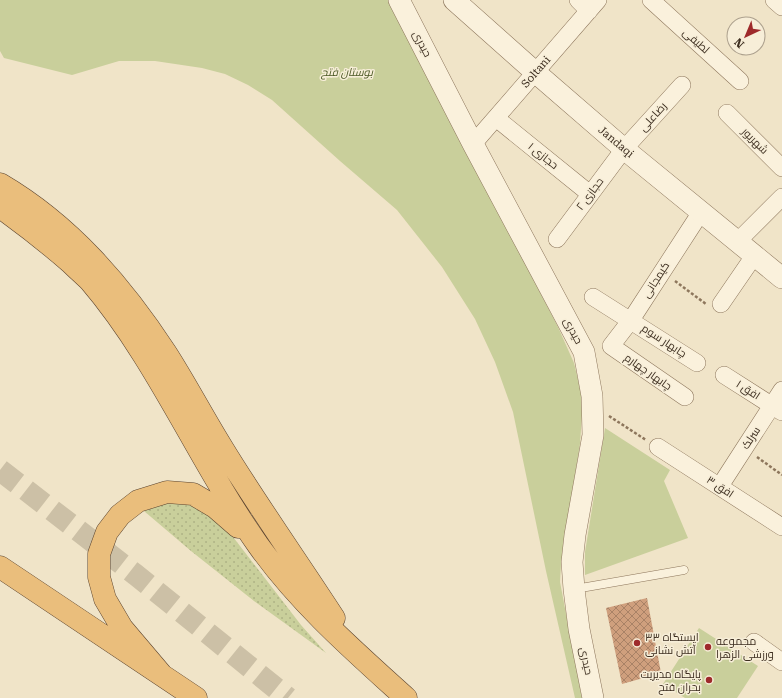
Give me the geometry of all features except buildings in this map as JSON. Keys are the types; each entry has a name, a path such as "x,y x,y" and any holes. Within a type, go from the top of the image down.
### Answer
{"highway":[{"path":"0,184 15,193 82,247 110,276 141,316 167,354 218,441 261,509 360,657"},
{"path":"0,207 48,242 89,280 129,332 222,488 258,545 294,590 323,622 406,698"},
{"path":"161,674 122,628 105,599 99,577 99,554 107,532 120,516 138,501 167,492 192,494 216,507 258,545"},
{"path":"0,567 196,698"}],"street":[{"name":"حیدری","path":"399,0 473,144 584,352 592,396 592,435 575,535 572,562 579,629 593,698"},
{"name":"Jandaqi","path":"454,0 624,149 782,278"},
{"name":"لطیفی","path":"651,0 740,81"},
{"path":"774,0 782,7"},
{"name":"Soltani","path":"473,144 535,72 588,4"},
{"name":"رضاعلی","path":"624,149 682,85"},
{"name":"شهریور","path":"727,113 782,168"},
{"name":"حجازی ۱","path":"496,118 590,194"},
{"name":"حجازی ۲","path":"557,239 624,149"},
{"path":"738,241 782,197"},
{"name":"کیمجانی","path":"611,346 630,320 701,212"},
{"path":"715,304 754,256"},
{"name":"چابهار سوم","path":"592,297 697,363"},
{"name":"چابهار چهارم","path":"611,346 685,397"},
{"name":"افق ۱","path":"724,375 777,409"},
{"name":"سرلک","path":"720,486 745,448 777,409 782,390"},
{"name":"افق ۳","path":"658,447 782,527"},
{"path":"754,642 782,662"}],"lane":[{"path":"574,589 684,570"}],"path":[{"path":"662,271 715,304"},
{"path":"592,405 658,447"},
{"path":"745,448 782,475"}],"green space":[{"name":"بوستان فتح","path":"0,0 389,0 558,327 574,363 583,400 580,444 561,564 560,582 582,698 575,698 546,571 513,412 495,362 475,319 442,267 397,210 272,100 248,85 225,74 202,68 155,61 119,61 72,75 4,58 0,51"},
{"path":"605,428 670,470 664,481 688,538 585,575 585,552"},
{"path":"164,503 186,503 209,513 230,533 301,625 326,653 254,601 144,511"},
{"name":"مجموعه ورزشی الزهرا","path":"699,628 758,666 737,698 685,698 663,684"}],"tunnel":[{"path":"0,470 136,575 288,698"}],"place":[{"name":"ایستگاه ۳۳ آتش نشانی","path":"637,643"},
{"name":"مجموعه ورزشی الزهرا","path":"708,647"},
{"name":"پایگاه مدیریت بحران فتح","path":"709,680"}]}
